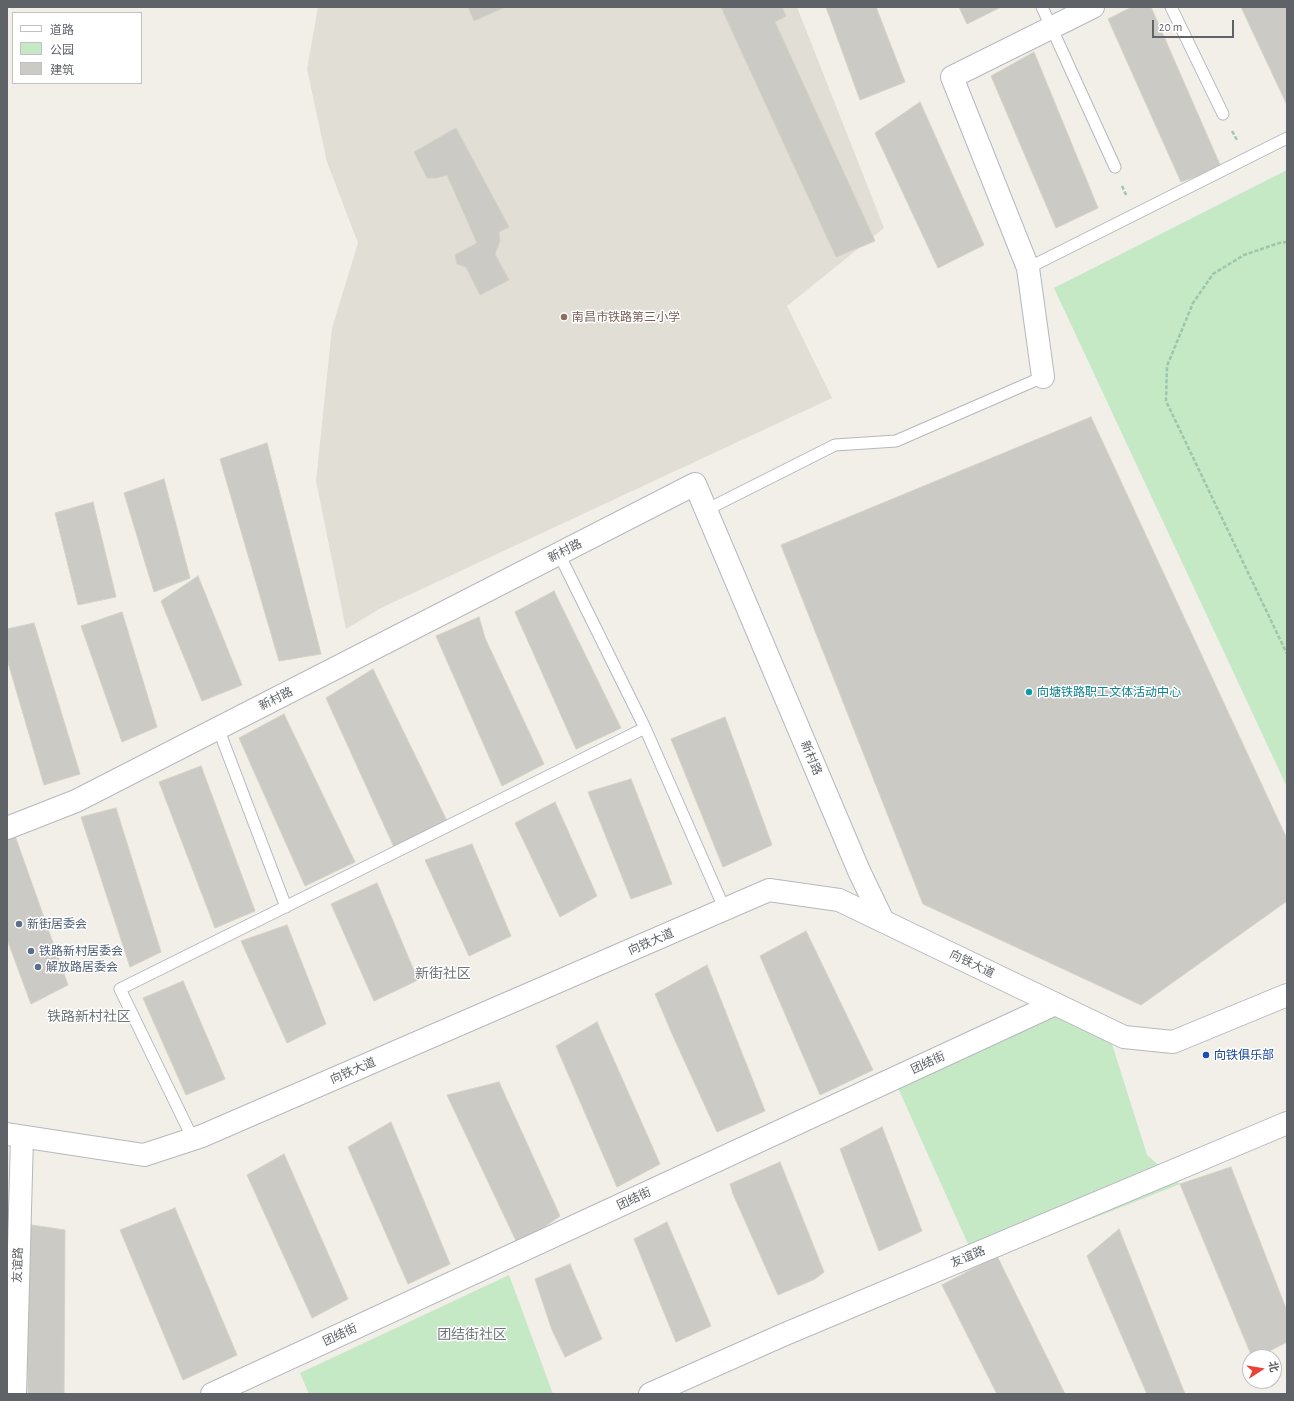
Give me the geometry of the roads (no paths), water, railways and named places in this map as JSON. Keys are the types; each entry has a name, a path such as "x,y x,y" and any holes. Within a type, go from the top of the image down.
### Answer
{"street":[{"path":"1043,377 1028,268 952,77 1093,7"},
{"name":"新村路","path":"7,828 76,801 695,484 859,871 883,922"},
{"name":"向铁大道","path":"14,1135 144,1155 193,1139 769,890 839,900 1124,1037 1173,1042 1287,996"},
{"name":"团结街","path":"212,1394 1055,1004"},
{"name":"友谊路","path":"650,1394 783,1335 1287,1123"},
{"name":"友谊路","path":"14,1135 15,1394"}],"lane":[{"path":"1042,7 1114,167"},
{"path":"1171,7 1223,114"},
{"path":"1028,268 1287,138"},
{"path":"706,510 835,445 896,441 1043,377"},
{"path":"559,554 644,728 725,910"},
{"path":"218,728 286,907"},
{"path":"193,1139 120,989 644,728"}],"place":[{"name":"南昌市铁路第三小学","path":"564,317"},
{"name":"向塘铁路职工文体活动中心","path":"1029,692"},
{"name":"新街居委会","path":"19,924"},
{"name":"铁路新村居委会","path":"31,951"},
{"name":"解放路居委会","path":"38,967"},
{"name":"向铁俱乐部","path":"1206,1055"}],"district":[{"name":"新街社区","path":"443,974"},
{"name":"铁路新村社区","path":"89,1017"},
{"name":"团结街社区","path":"472,1335"}]}
